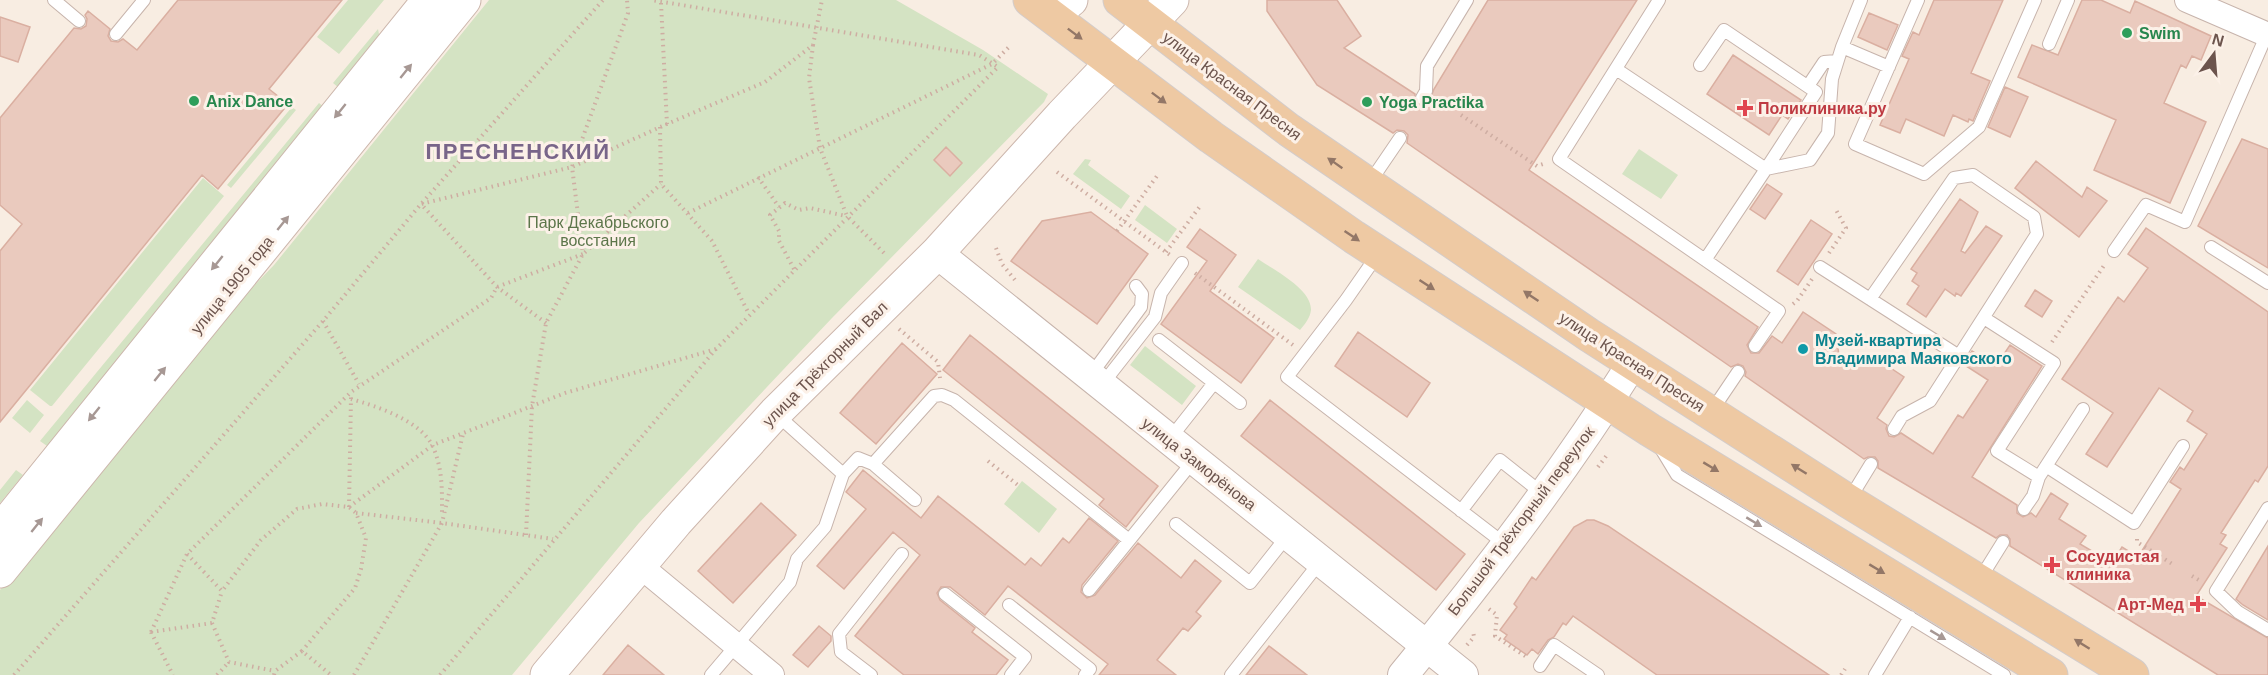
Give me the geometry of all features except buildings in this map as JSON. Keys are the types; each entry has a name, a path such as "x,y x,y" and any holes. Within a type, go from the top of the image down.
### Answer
{"main road":[{"name":"улица 1905 года","path":"0,531 429,0"},
{"name":"улица 1905 года","path":"0,571 464,0"},
{"path":"1034,2 1050,8 1060,7 1071,0"},
{"name":"улица Красная Пресня","path":"1120,0 1161,11 1288,130 1632,364 1848,501 2132,675"},
{"path":"1034,2 1211,137 1378,253 1650,430 2051,675"},
{"name":"улица Трёхгорный Вал","path":"547,675 639,566 775,413 937,253 1161,11"}],"street":[{"path":"2200,3 2268,34"},
{"name":"улица Заморёнова","path":"937,253 1463,675"},
{"name":"Большой Трёхгорный переулок","path":"1403,675 1506,545 1632,364"},
{"path":"639,566 772,675"}],"lane":[{"path":"54,0 80,21"},
{"path":"116,34 144,0"},
{"path":"1422,98 1426,91 1427,66 1467,0"},
{"path":"1659,0 1559,159 1779,311 1755,346"},
{"path":"1616,69 1766,169 1810,160 1828,133 1832,79 1861,0"},
{"path":"1918,0 1855,144 1924,174 1979,127 2035,0"},
{"path":"2049,44 2068,0"},
{"path":"1700,65 1724,30 1816,92 1705,260"},
{"path":"2114,251 2145,205 2185,222 2268,34"},
{"path":"1842,47 1889,67"},
{"path":"1808,86 1824,62 1837,61"},
{"path":"1367,185 1400,138"},
{"path":"1870,299 1954,178 1973,175 2034,217 2037,234 1930,402 1902,416 1894,429"},
{"path":"2211,247 2268,283"},
{"path":"1378,253 1346,300 1287,377 1506,545"},
{"path":"1095,382 1155,317 1161,293 1182,263"},
{"path":"1820,267 1959,356"},
{"path":"1095,382 1143,301 1142,294 1136,286"},
{"path":"1984,318 2054,363 1997,451 2042,472 2134,523 2183,446"},
{"path":"1159,340 1240,403"},
{"path":"1710,413 1738,372"},
{"path":"1169,440 1214,383"},
{"path":"873,464 934,396 942,394 954,400 1129,540"},
{"path":"2024,509 2033,496 2042,472 2083,409"},
{"path":"775,413 843,474"},
{"path":"1650,430 1677,475 2004,675"},
{"path":"711,675 790,582 798,559 825,528 843,474 858,458 873,464 915,500"},
{"path":"1089,590 1194,460"},
{"path":"1461,511 1500,460 1543,494"},
{"path":"1848,501 1871,464"},
{"path":"2268,507 2216,591 2238,612 2268,630"},
{"path":"1176,524 1250,583 1288,535"},
{"path":"1979,580 2003,542"},
{"path":"871,675 841,652 839,634 902,554"},
{"path":"1231,675 1321,561"},
{"path":"945,594 1026,657 1011,675"},
{"path":"1009,605 1090,669 1085,675"},
{"path":"1875,675 1910,617"},
{"path":"1540,666 1554,645 1598,675"}],"path":[{"path":"15,675 323,321 421,204 603,0"},
{"path":"583,254 572,167 628,14 627,0"},
{"path":"440,675 716,349 998,67 979,55 652,0"},
{"path":"822,0 808,78 820,148 847,216 886,255"},
{"path":"661,3 667,124"},
{"path":"421,204 572,167 765,82 813,45"},
{"path":"688,213 992,64 1009,47"},
{"path":"1461,115 1537,166 1559,159"},
{"path":"660,127 662,183 712,241 749,314"},
{"path":"1117,231 1157,176"},
{"path":"758,177 779,207"},
{"path":"526,535 532,406 546,323 583,254 662,183"},
{"path":"794,269 779,241 779,231 770,215 784,203 799,210 810,208 847,216"},
{"path":"421,204 497,287 546,323"},
{"path":"1166,252 1201,205"},
{"path":"2043,356 2114,251"},
{"path":"151,632 187,554 360,384 491,298 497,287 583,254"},
{"path":"323,321 360,384"},
{"path":"896,326 938,362 942,394"},
{"path":"349,507 433,445 565,393 716,349"},
{"path":"349,507 351,392"},
{"path":"351,399 380,408 411,423 433,445 442,482 442,523"},
{"path":"354,675 442,523 464,433"},
{"path":"987,461 1019,486"},
{"path":"322,504 349,507 356,513 366,538 355,588 302,651 274,673 230,662 212,623 222,591 261,540 297,509 322,504"},
{"path":"356,513 554,539"},
{"path":"2134,523 2137,542 2174,565"},
{"path":"187,554 222,591"},
{"path":"1486,606 1497,615 1495,636 1540,666"},
{"path":"151,632 212,623"},
{"path":"151,632 173,675"},
{"path":"302,651 331,675"},
{"path":"217,675 230,662"},
{"path":"1841,675 1845,669"}],"green space":[{"path":"348,0 384,0 339,54 317,37"},
{"name":"Парк Декабрьского восстания","path":"489,0 896,0 983,50 1048,94 1044,102 832,318 639,523 512,675 0,675 0,590 199,343 274,265"},
{"path":"378,29 380,39 339,88 333,83"},
{"path":"319,103 325,108 47,446 40,441"},
{"path":"292,107 296,110 231,188 227,185"},
{"path":"1639,149 1678,175 1661,199 1622,174"},
{"path":"1085,159 1091,160 1088,165 1130,196 1121,209 1073,174"},
{"path":"203,178 224,196 50,406 30,390"},
{"path":"1145,205 1177,229 1167,243 1135,220"},
{"path":"1258,259 1291,281 1310,302 1311,310 1300,330 1238,287"},
{"path":"1145,346 1196,386 1182,405 1130,365"},
{"path":"27,400 44,415 30,433 12,418"},
{"path":"16,470 23,475 0,503 0,490"},
{"path":"1022,481 1057,509 1039,533 1004,504"}],"place":[{"name":"Swim","path":"2127,33"},
{"name":"Anix Dance","path":"194,101"},
{"name":"Yoga Practika","path":"1367,102"},
{"name":"Поликлиника.ру","path":"1745,108"},
{"name":"Музей-квартира Владимира Маяковского","path":"1803,349"},
{"name":"Сосудистая клиника","path":"2052,565"},
{"name":"Арт-Мед","path":"2198,604"}],"district":[{"name":"ПРЕСНЕНСКИЙ","path":"518,151"}]}
